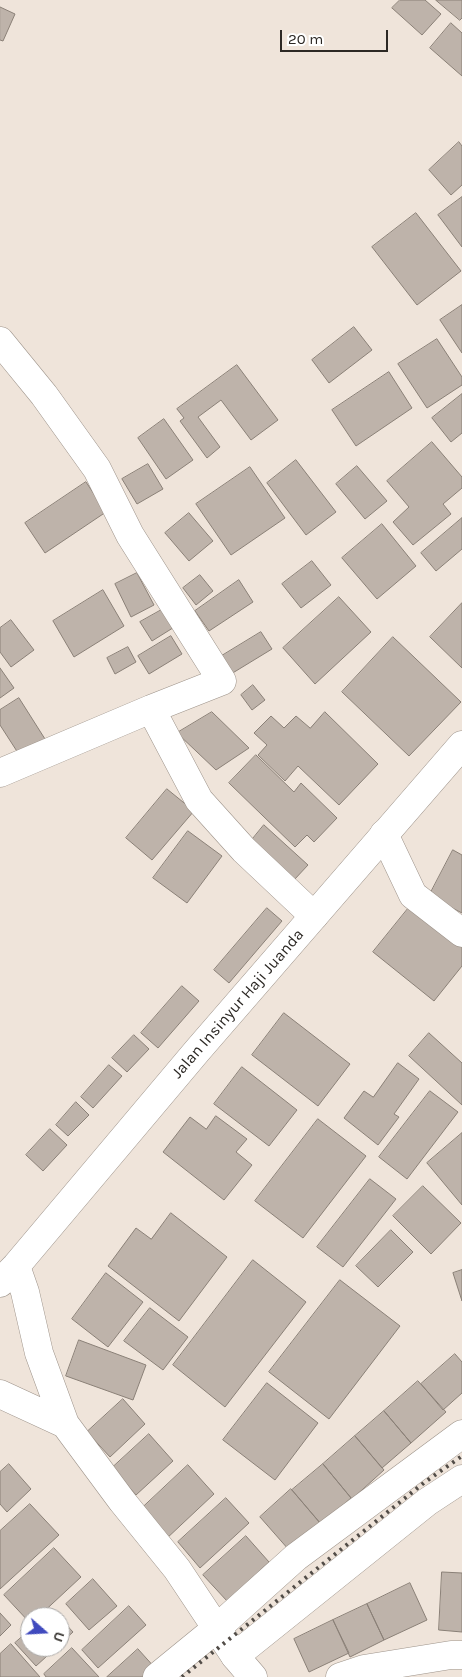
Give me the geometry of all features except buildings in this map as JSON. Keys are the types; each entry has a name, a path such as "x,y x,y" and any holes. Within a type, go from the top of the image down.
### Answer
{"street":[{"path":"0,341 44,395 97,469 130,535 222,681 0,773"},
{"path":"151,709 199,800 244,850 314,916"},
{"name":"Jalan Insinyur Haji Juanda","path":"8,1274 197,1051 462,745"},
{"path":"384,834 413,895 462,933"},
{"path":"8,1274 25,1292 39,1353 65,1424 122,1501 176,1569 235,1656 253,1677"},
{"path":"0,1394 65,1424"},
{"path":"157,1677 296,1557 462,1434"},
{"path":"235,1656 427,1502 462,1479"},
{"path":"340,1677 364,1669 451,1655 462,1655"}],"railway":[{"path":"182,1677 425,1482 462,1456"}]}
